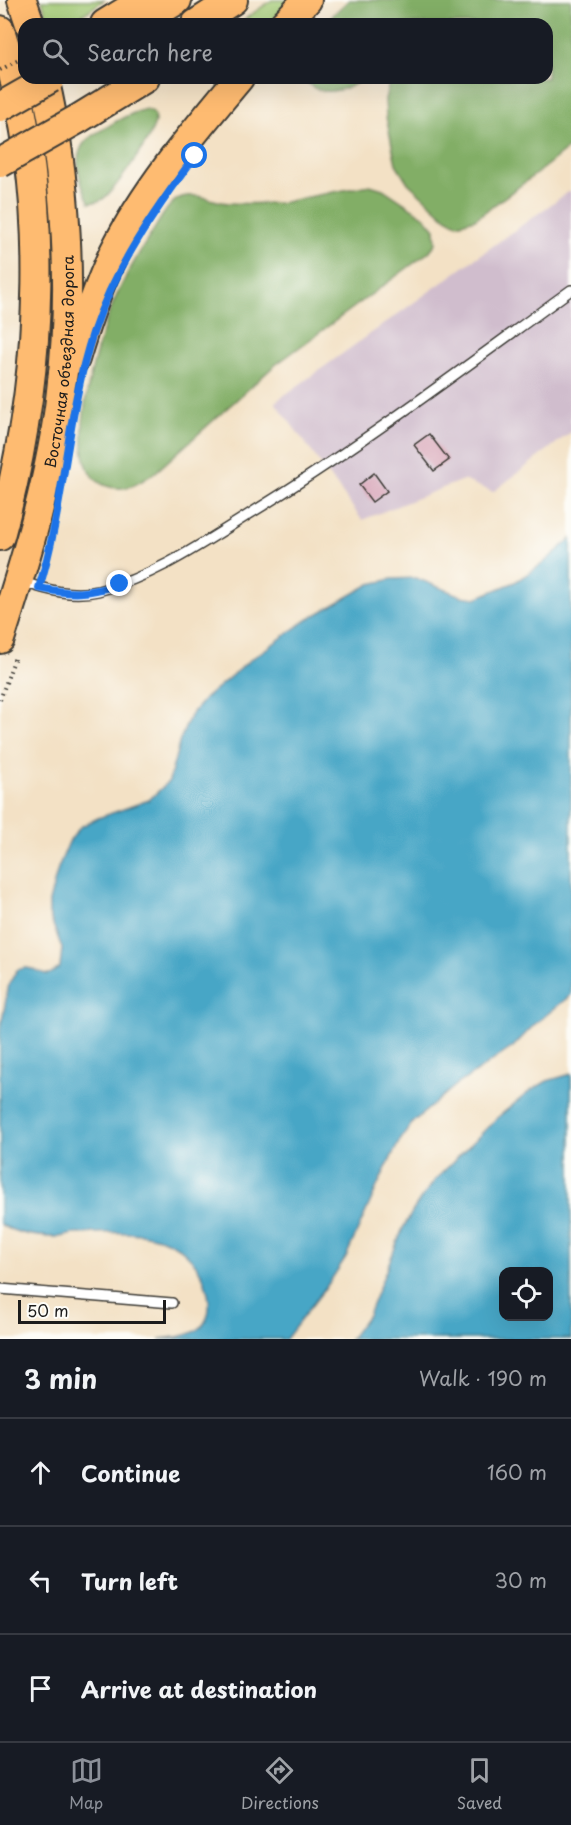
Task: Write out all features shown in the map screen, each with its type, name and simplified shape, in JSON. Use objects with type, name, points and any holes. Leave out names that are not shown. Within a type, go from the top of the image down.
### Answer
[{"type":"main road","points":[[22,0],[28,18]]},
{"type":"main road","points":[[115,18],[144,0]]},
{"type":"main road","points":[[148,18],[177,0]]},
{"type":"main road","points":[[205,18],[233,0]]},
{"type":"main road","points":[[231,18],[252,0]]},
{"type":"main road","points":[[290,18],[307,0]]},
{"type":"main road","name":"Восточная объездная дорога","points":[[0,30],[24,130],[31,174],[36,254],[36,310],[30,390],[21,450],[0,536]]},
{"type":"main road","points":[[0,86],[18,76]]},
{"type":"main road","points":[[0,107],[40,84]]},
{"type":"main road","name":"Восточная объездная дорога","points":[[9,644],[19,581],[53,445],[66,345],[66,250],[59,160],[45,84]]},
{"type":"main road","points":[[0,163],[76,110],[104,84]]},
{"type":"main road","points":[[0,142],[132,84]]},
{"type":"main road","points":[[53,445],[85,324],[115,250],[167,168],[234,84]]},
{"type":"lane","points":[[19,581],[63,593],[96,591],[148,573],[172,561],[270,502],[333,460],[419,401],[571,290]]},
{"type":"lane","points":[[0,1288],[172,1303]]},
{"type":"path","points":[[0,70],[18,60]]},
{"type":"path","points":[[0,700],[9,644]]},
{"type":"shaded area","points":[[571,190],[571,432],[493,492],[463,480],[362,520],[275,402]]},
{"type":"green space","points":[[42,0],[104,0],[78,18],[47,18]]},
{"type":"green space","points":[[272,0],[291,0],[274,18],[246,18]]},
{"type":"green space","points":[[349,0],[571,0],[571,146],[475,219],[457,224],[446,218],[408,183],[396,164],[386,117],[385,99],[389,84],[553,84],[553,18],[330,18]]},
{"type":"green space","points":[[355,84],[332,91],[316,89],[309,85]]},
{"type":"green space","points":[[146,109],[153,112],[155,121],[148,138],[108,194],[101,200],[90,203],[78,168],[81,148],[96,133],[116,121]]},
{"type":"green space","points":[[370,185],[383,189],[425,217],[435,229],[436,243],[429,252],[274,366],[157,471],[144,480],[126,488],[119,488],[104,485],[91,473],[84,454],[83,430],[85,403],[97,349],[124,280],[162,216],[173,202],[182,197],[195,196],[225,203],[277,203]]},
{"type":"water","points":[[571,539],[571,995],[534,1025],[513,1047],[455,1086],[413,1122],[399,1142],[380,1180],[346,1257],[286,1339],[160,1339],[196,1331],[208,1315],[209,1299],[205,1282],[195,1264],[180,1249],[157,1237],[134,1233],[43,1236],[20,1233],[0,1224],[0,1030],[9,984],[17,970],[27,968],[50,974],[60,967],[62,948],[49,914],[49,902],[58,868],[69,842],[80,827],[98,818],[149,800],[169,781],[180,740],[190,716],[205,698],[250,660],[307,620],[370,584],[392,579],[416,578],[461,596],[476,598],[515,582],[541,565]]},
{"type":"water","points":[[571,1074],[571,1339],[350,1339],[368,1315],[403,1228],[417,1204],[435,1180],[498,1117],[530,1091],[547,1081]]},
{"type":"building","points":[[429,434],[449,460],[434,471],[414,445]]},
{"type":"building","points":[[374,473],[387,491],[372,502],[359,485]]},
{"type":"route","points":[[120,584],[80,593],[63,593],[39,588],[48,558],[76,406],[93,336],[103,306],[136,240],[195,156]]}]
